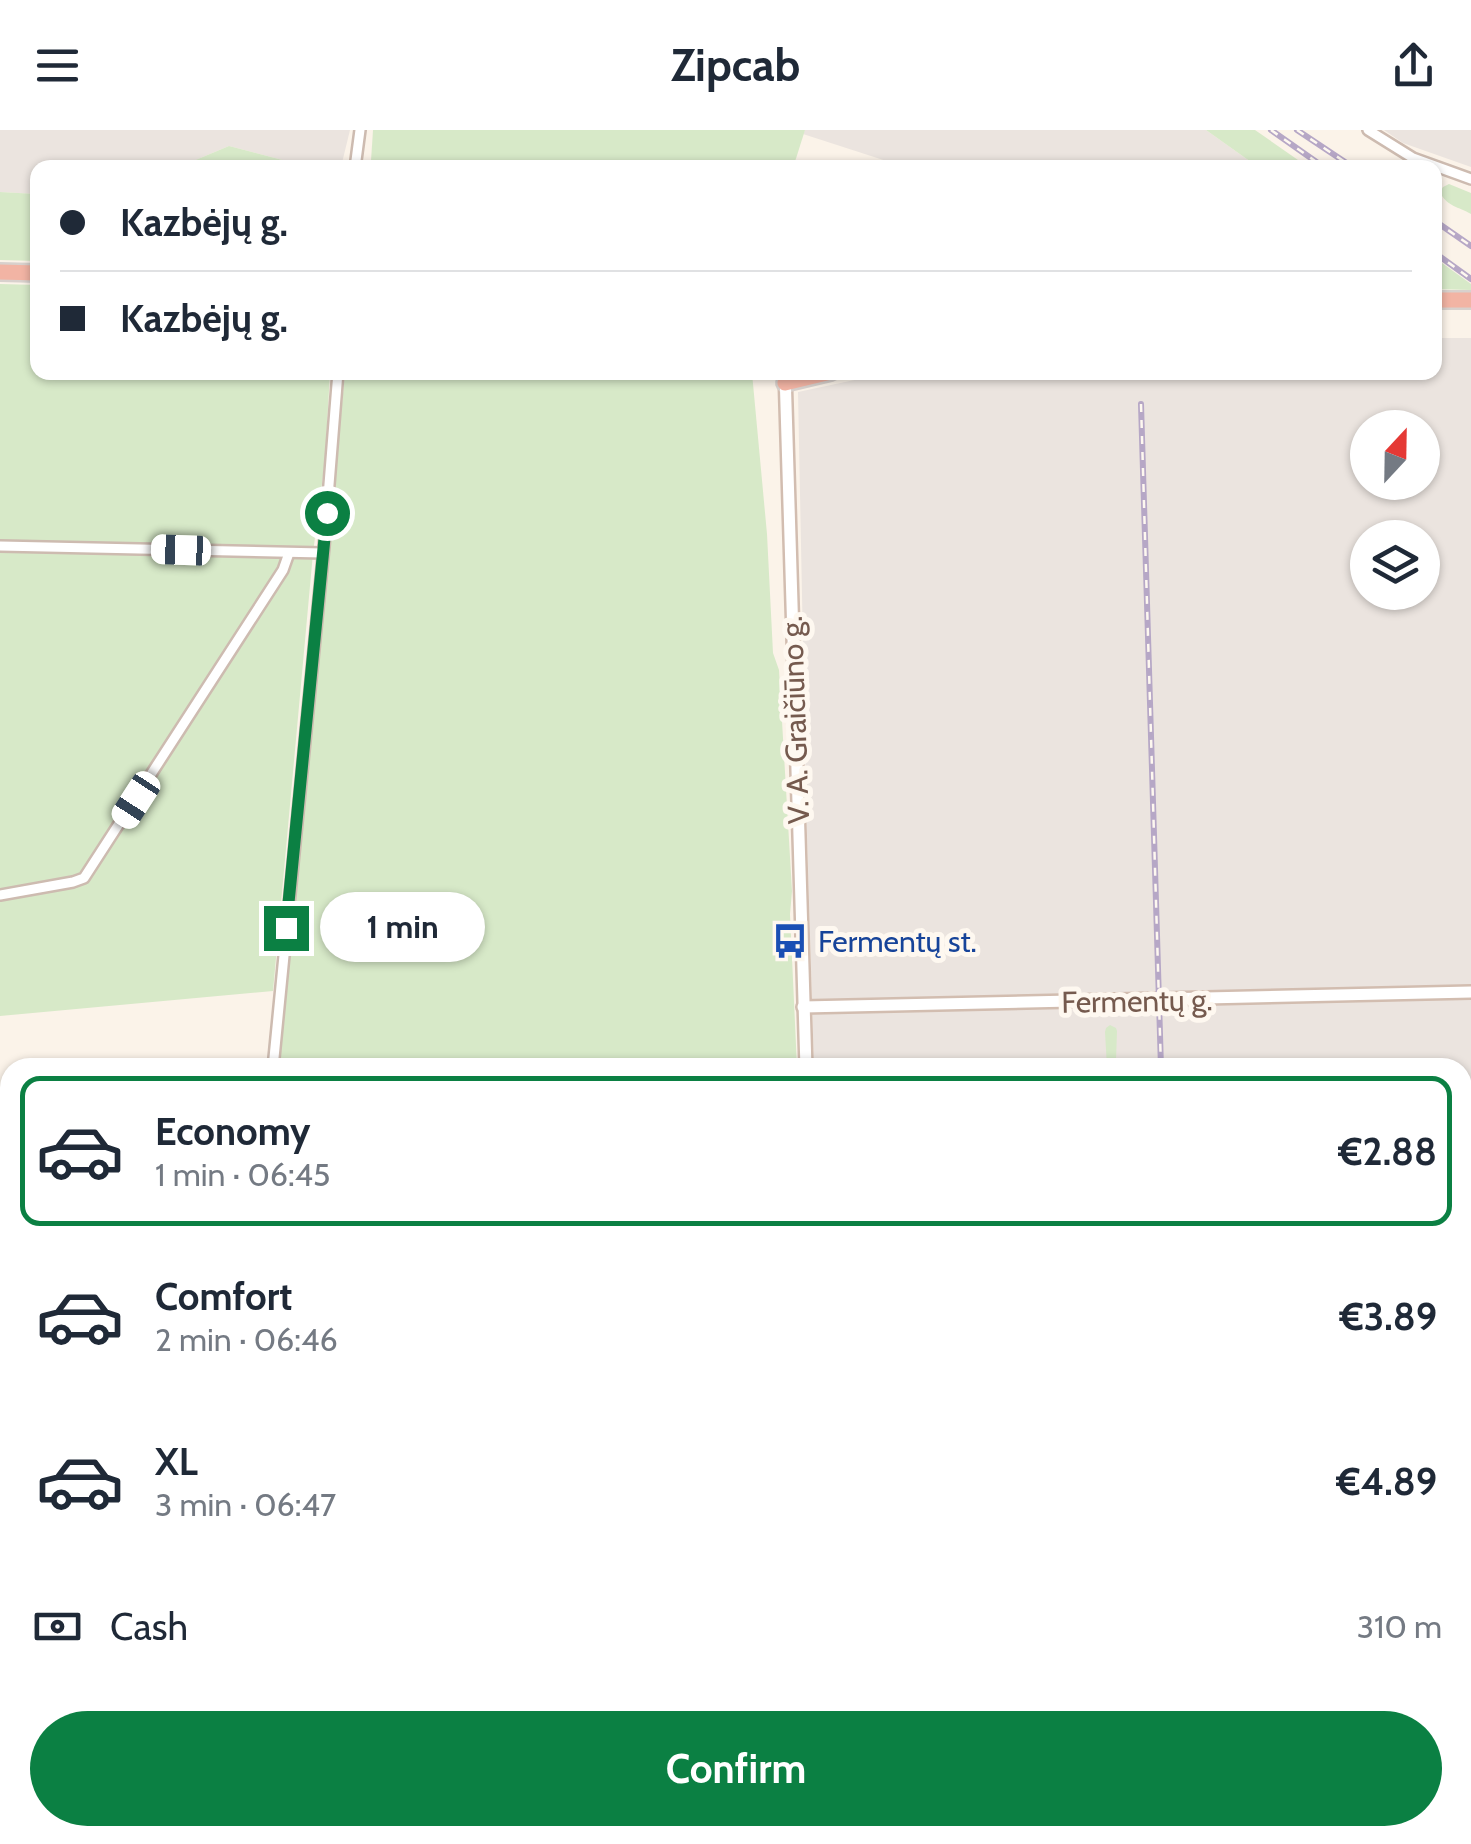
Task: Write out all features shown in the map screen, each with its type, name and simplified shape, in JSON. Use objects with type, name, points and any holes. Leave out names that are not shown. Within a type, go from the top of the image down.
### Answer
[{"type":"highway","points":[[0,272],[30,272]]},
{"type":"highway","points":[[1442,300],[1471,300]]},
{"type":"main road","name":"V. A. Graičiūno g.","points":[[785,380],[806,1058]]},
{"type":"main road","name":"Fermentų g.","points":[[804,1008],[1471,992]]},
{"type":"street","points":[[356,160],[360,130]]},
{"type":"street","points":[[1368,130],[1419,160]]},
{"type":"street","points":[[1442,168],[1471,179]]},
{"type":"street","points":[[274,1058],[337,380]]},
{"type":"street","points":[[0,546],[323,554]]},
{"type":"street","points":[[0,896],[84,878],[283,570],[290,553]]},
{"type":"shaded area","points":[[0,130],[350,130],[343,160],[282,160],[229,146],[196,160],[30,160],[30,194],[0,192]]},
{"type":"shaded area","points":[[805,130],[1206,130],[1248,160],[883,160],[803,134]]},
{"type":"shaded area","points":[[1384,130],[1471,130],[1471,167],[1403,143]]},
{"type":"shaded area","points":[[1442,338],[1471,338],[1471,1058],[814,1058],[798,392],[854,380],[1442,380]]},
{"type":"green space","points":[[373,130],[805,130],[796,160],[371,160]]},
{"type":"green space","points":[[1206,130],[1255,130],[1298,160],[1248,160]]},
{"type":"green space","points":[[229,146],[282,160],[196,160]]},
{"type":"green space","points":[[1449,184],[1471,193],[1471,214],[1449,203],[1442,195],[1443,187]]},
{"type":"green space","points":[[0,192],[30,194],[30,261],[0,260]]},
{"type":"green space","points":[[1442,263],[1471,284],[1471,290],[1442,289]]},
{"type":"green space","points":[[0,284],[30,285],[30,380],[330,380],[273,991],[0,1016]]},
{"type":"green space","points":[[344,380],[753,380],[773,653],[779,670],[797,1058],[278,1058]]},
{"type":"green space","points":[[1106,1028],[1116,1028],[1116,1058],[1106,1058]]},
{"type":"railway","points":[[1271,130],[1314,160]]},
{"type":"railway","points":[[1297,130],[1342,160]]},
{"type":"railway","points":[[1442,226],[1471,246]]},
{"type":"railway","points":[[1442,258],[1471,279]]},
{"type":"railway","points":[[1141,404],[1161,1058]]},
{"type":"place","name":"Fermentų st.","points":[[790,941]]},
{"type":"route","points":[[286,928],[327,513]]}]
